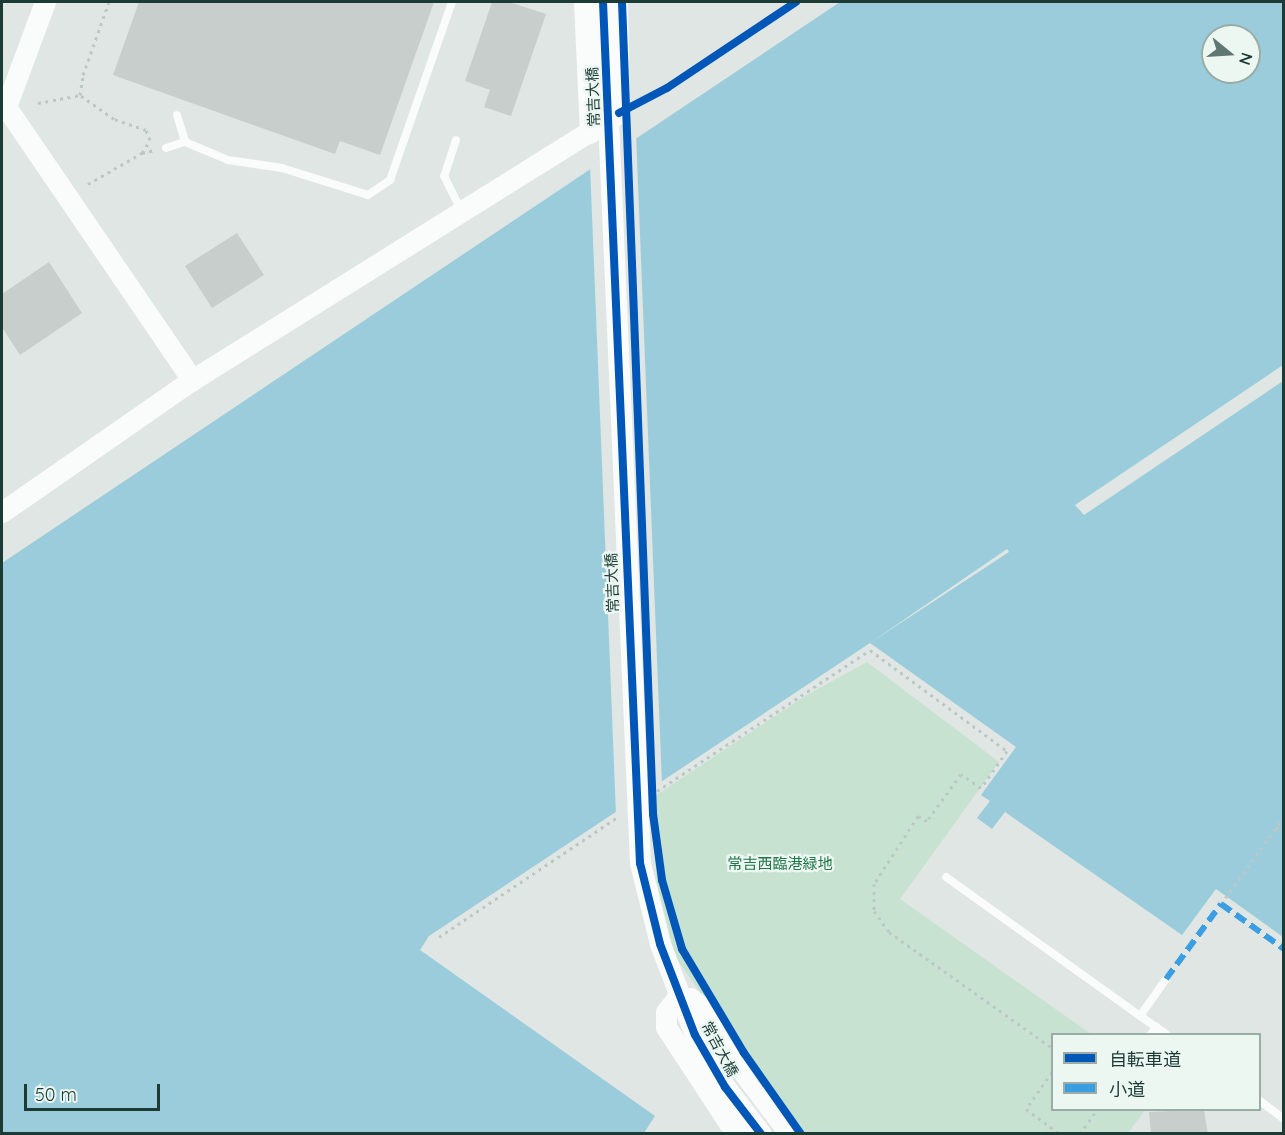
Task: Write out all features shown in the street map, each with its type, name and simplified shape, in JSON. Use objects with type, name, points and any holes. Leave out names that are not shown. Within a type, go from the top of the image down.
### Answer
[{"type":"street","points":[[45,2],[4,102],[192,380]]},
{"type":"street","points":[[584,2],[590,133]]},
{"type":"street","name":"常吉大橋","points":[[603,2],[640,863],[660,944],[695,1035],[725,1087],[761,1134]]},
{"type":"street","points":[[2,512],[192,380],[619,113],[617,2]]},
{"type":"street","points":[[736,1134],[666,1027],[666,1012],[676,999],[690,998],[702,1007],[737,1064],[790,1134]]},
{"type":"lane","points":[[166,148],[185,142],[228,160],[282,168],[368,195],[390,180],[452,2]]},
{"type":"lane","points":[[177,115],[185,142]]},
{"type":"lane","points":[[456,140],[444,177],[462,212]]},
{"type":"lane","points":[[946,877],[1140,1016],[1154,1031]]},
{"type":"lane","points":[[1140,1016],[1166,979]]},
{"type":"lane","points":[[1261,1102],[1284,1119]]},
{"type":"path","points":[[81,95],[83,75],[110,2]]},
{"type":"path","points":[[38,103],[81,95],[114,118],[146,130],[150,140],[142,153],[88,184]]},
{"type":"path","points":[[654,793],[870,650],[1007,752],[981,788],[961,774],[927,822],[918,816],[874,884],[874,911],[889,933],[1051,1047]]},
{"type":"path","points":[[652,778],[653,802]]},
{"type":"path","points":[[438,937],[625,813]]},
{"type":"path","points":[[1221,904],[1284,817]]},
{"type":"path","points":[[1276,827],[1284,832]]},
{"type":"path","points":[[1051,1075],[1026,1109],[1060,1134]]},
{"type":"path","points":[[1080,1134],[1096,1111]]},
{"type":"path","points":[[1046,1134],[1051,1127]]},
{"type":"green space","name":"常吉西臨港緑地","points":[[867,662],[999,762],[900,899],[1090,1033],[1051,1033],[1051,1111],[1144,1111],[1128,1133],[796,1133],[675,956],[657,883],[649,800],[805,696]]},
{"type":"water","points":[[840,2],[1283,2],[1283,937],[1216,889],[1182,935],[1005,812],[992,829],[977,818],[990,801],[981,795],[1016,747],[870,643],[429,936],[420,950],[655,1116],[644,1133],[2,1134],[2,563]]},
{"type":"pier","points":[[636,134],[662,784],[616,815],[590,165]]},
{"type":"pier","points":[[1283,365],[1283,381],[1084,515],[1075,505]]},
{"type":"pier","points":[[1007,549],[1009,552],[870,643]]},
{"type":"building","points":[[139,2],[434,2],[380,155],[340,141],[335,154],[113,75]]},
{"type":"building","points":[[492,2],[509,2],[546,14],[511,116],[484,107],[490,90],[465,81]]},
{"type":"building","points":[[237,233],[264,275],[212,308],[185,266]]},
{"type":"building","points":[[49,262],[82,313],[20,355],[2,327],[2,294]]},
{"type":"building","points":[[1204,1111],[1208,1134],[1151,1134],[1149,1112]]},
{"type":"marked path","points":[[1166,979],[1221,904],[1284,949]]},
{"type":"cycle path","points":[[603,2],[640,863],[660,944],[695,1035],[725,1087],[761,1134]]},
{"type":"cycle path","points":[[622,2],[653,814],[662,880],[682,949],[744,1053],[801,1134]]},
{"type":"cycle path","points":[[619,113],[667,88],[796,2]]}]
